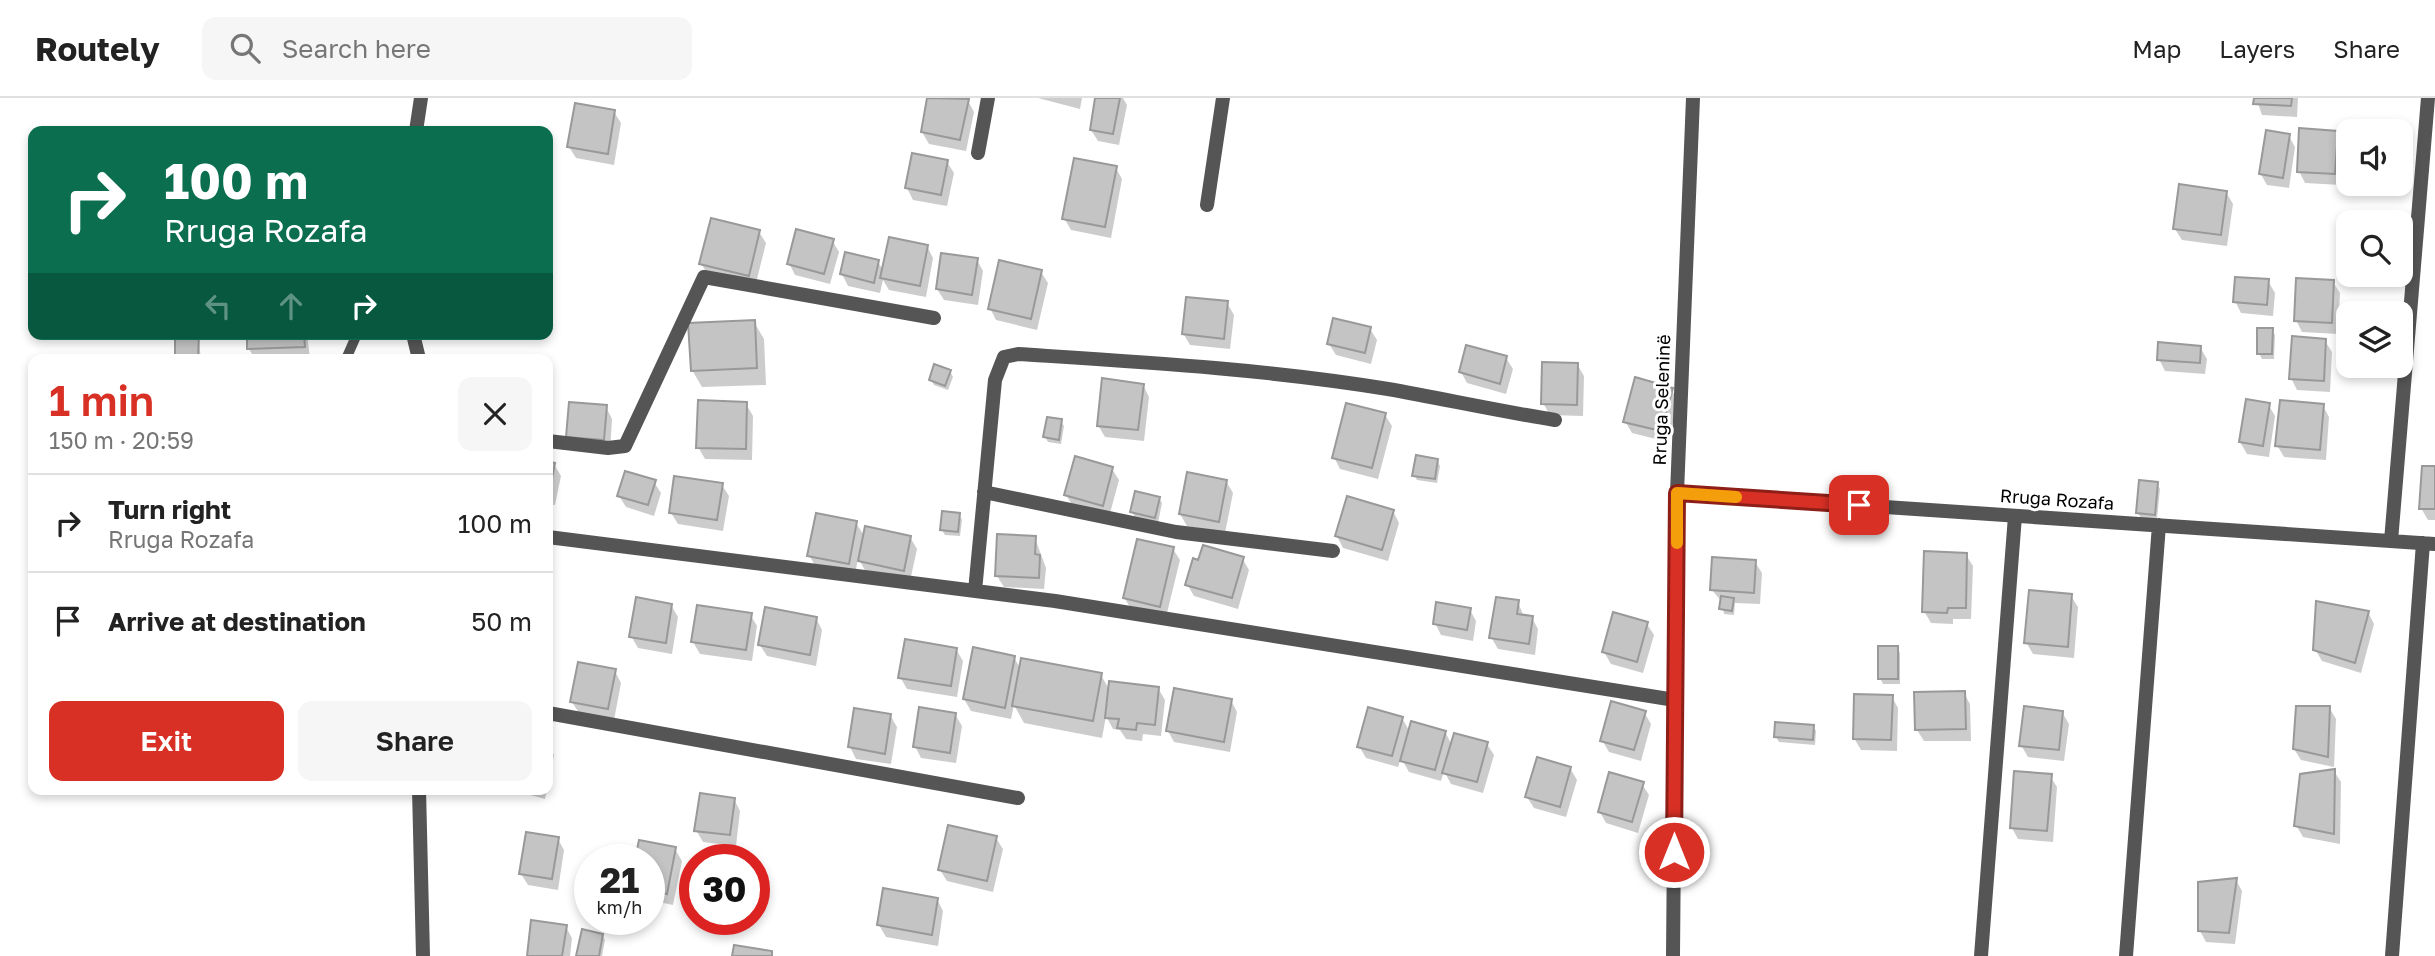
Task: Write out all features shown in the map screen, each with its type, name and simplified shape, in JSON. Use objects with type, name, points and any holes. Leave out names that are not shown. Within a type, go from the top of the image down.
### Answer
[{"type":"street","points":[[417,126],[421,98]]},
{"type":"street","points":[[978,153],[988,98]]},
{"type":"street","points":[[1207,205],[1223,98]]},
{"type":"street","name":"Rruga Seleninë","points":[[1673,956],[1677,493],[1693,98]]},
{"type":"street","points":[[2391,541],[2428,98]]},
{"type":"street","points":[[553,442],[608,448],[625,446],[704,277],[934,318]]},
{"type":"street","points":[[975,591],[995,380],[1004,357],[1018,354],[1175,365],[1299,378],[1388,389],[1555,420]]},
{"type":"street","points":[[984,492],[1176,532],[1334,551]]},
{"type":"street","name":"Rruga Rozafa","points":[[1677,493],[2429,544]]},
{"type":"street","points":[[1981,956],[2015,516]]},
{"type":"street","points":[[2126,956],[2160,525]]},
{"type":"street","points":[[553,538],[1082,605],[1675,700]]},
{"type":"street","points":[[2392,956],[2429,544]]},
{"type":"street","points":[[553,714],[1018,798]]},
{"type":"street","points":[[419,795],[423,956]]},
{"type":"building","points":[[927,98],[969,99],[960,140],[921,132]]},
{"type":"building","points":[[1095,98],[1120,98],[1113,134],[1090,130]]},
{"type":"building","points":[[2254,98],[2292,98],[2291,106],[2253,104]]},
{"type":"building","points":[[575,103],[615,110],[608,154],[567,147]]},
{"type":"building","points":[[2299,128],[2336,131],[2335,174],[2297,172]]},
{"type":"building","points":[[2266,130],[2290,134],[2283,178],[2259,174]]},
{"type":"building","points":[[912,153],[948,160],[941,195],[905,188]]},
{"type":"building","points":[[1074,158],[1117,166],[1105,227],[1062,219]]},
{"type":"building","points":[[2179,184],[2227,191],[2221,235],[2173,229]]},
{"type":"building","points":[[711,218],[760,230],[749,276],[699,264]]},
{"type":"building","points":[[796,229],[834,239],[824,274],[787,264]]},
{"type":"building","points":[[889,237],[928,245],[920,286],[880,278]]},
{"type":"building","points":[[845,252],[879,260],[874,283],[840,274]]},
{"type":"building","points":[[941,253],[978,258],[972,295],[936,289]]},
{"type":"building","points":[[999,260],[1042,270],[1031,319],[988,309]]},
{"type":"building","points":[[2235,277],[2269,279],[2267,305],[2233,302]]},
{"type":"building","points":[[2296,278],[2334,280],[2332,323],[2294,321]]},
{"type":"building","points":[[1186,297],[1228,301],[1224,339],[1182,334]]},
{"type":"building","points":[[1333,318],[1371,327],[1365,353],[1327,344]]},
{"type":"building","points":[[755,320],[757,368],[691,371],[688,323]]},
{"type":"building","points":[[2257,328],[2273,328],[2272,354],[2257,354]]},
{"type":"building","points":[[2292,336],[2326,339],[2324,381],[2289,379]]},
{"type":"building","points":[[175,340],[199,340],[198,354],[175,354]]},
{"type":"building","points":[[247,340],[304,340],[305,347],[247,349]]},
{"type":"building","points":[[2158,342],[2201,346],[2200,363],[2157,360]]},
{"type":"building","points":[[1466,345],[1507,356],[1500,384],[1459,372]]},
{"type":"building","points":[[1542,362],[1578,363],[1577,405],[1541,404]]},
{"type":"building","points":[[934,364],[951,370],[945,386],[929,380]]},
{"type":"building","points":[[1635,377],[1673,388],[1661,431],[1623,422]]},
{"type":"building","points":[[1102,378],[1144,384],[1138,430],[1097,426]]},
{"type":"building","points":[[2246,399],[2270,403],[2263,446],[2239,442]]},
{"type":"building","points":[[698,400],[747,402],[746,449],[696,448]]},
{"type":"building","points":[[2280,400],[2324,404],[2320,450],[2275,446]]},
{"type":"building","points":[[569,402],[607,405],[604,440],[566,437]]},
{"type":"building","points":[[1346,403],[1386,413],[1372,468],[1332,458]]},
{"type":"building","points":[[1047,417],[1062,419],[1059,440],[1043,437]]},
{"type":"building","points":[[1416,455],[1438,459],[1435,479],[1412,476]]},
{"type":"building","points":[[1075,456],[1113,467],[1103,506],[1064,495]]},
{"type":"building","points":[[2422,466],[2435,466],[2435,509],[2419,509]]},
{"type":"building","points":[[625,471],[656,480],[648,505],[617,496]]},
{"type":"building","points":[[1187,472],[1227,480],[1219,522],[1179,514]]},
{"type":"building","points":[[674,476],[723,483],[717,520],[669,513]]},
{"type":"building","points":[[2139,480],[2158,482],[2155,515],[2136,513]]},
{"type":"building","points":[[1135,491],[1160,497],[1155,518],[1130,512]]},
{"type":"building","points":[[1347,496],[1394,510],[1382,550],[1335,536]]},
{"type":"building","points":[[942,511],[960,513],[958,532],[940,530]]},
{"type":"building","points":[[816,513],[857,521],[849,564],[807,556]]},
{"type":"building","points":[[865,526],[911,536],[904,571],[858,561]]},
{"type":"building","points":[[997,534],[1036,536],[1035,554],[1040,555],[1039,578],[995,576]]},
{"type":"building","points":[[1137,539],[1174,547],[1160,607],[1123,598]]},
{"type":"building","points":[[1203,545],[1244,557],[1232,598],[1185,585],[1193,558],[1198,560]]},
{"type":"building","points":[[1924,551],[1967,553],[1966,608],[1948,608],[1947,613],[1922,612]]},
{"type":"building","points":[[1712,557],[1756,560],[1754,593],[1710,590]]},
{"type":"building","points":[[2029,590],[2072,594],[2068,647],[2024,643]]},
{"type":"building","points":[[1721,596],[1734,598],[1732,611],[1719,609]]},
{"type":"building","points":[[636,597],[672,604],[666,643],[629,637]]},
{"type":"building","points":[[1496,597],[1519,600],[1517,614],[1533,616],[1529,644],[1489,638]]},
{"type":"building","points":[[2316,601],[2369,611],[2355,663],[2313,650]]},
{"type":"building","points":[[1436,602],[1471,608],[1467,630],[1433,624]]},
{"type":"building","points":[[697,605],[752,613],[746,650],[691,642]]},
{"type":"building","points":[[765,607],[817,617],[810,655],[758,645]]},
{"type":"building","points":[[1613,612],[1648,622],[1637,662],[1602,652]]},
{"type":"building","points":[[905,639],[957,648],[951,686],[898,678]]},
{"type":"building","points":[[1878,646],[1898,646],[1898,679],[1878,679]]},
{"type":"building","points":[[973,647],[1015,656],[1005,708],[963,699]]},
{"type":"building","points":[[1021,658],[1102,673],[1093,721],[1012,706]]},
{"type":"building","points":[[578,662],[616,669],[608,709],[570,702]]},
{"type":"building","points":[[1109,681],[1159,687],[1155,725],[1137,723],[1136,730],[1117,728],[1119,719],[1105,718]]},
{"type":"building","points":[[1174,688],[1232,699],[1224,742],[1166,731]]},
{"type":"building","points":[[1965,691],[1966,729],[1915,730],[1914,692]]},
{"type":"building","points":[[1854,694],[1893,695],[1891,740],[1853,739]]},
{"type":"building","points":[[1611,701],[1646,711],[1634,750],[1600,741]]},
{"type":"building","points":[[2024,706],[2063,711],[2059,750],[2019,746]]},
{"type":"building","points":[[2296,706],[2330,706],[2328,757],[2293,749]]},
{"type":"building","points":[[919,707],[956,713],[950,753],[913,747]]},
{"type":"building","points":[[1368,707],[1403,717],[1392,756],[1357,747]]},
{"type":"building","points":[[854,708],[891,714],[885,754],[848,747]]},
{"type":"building","points":[[1411,721],[1446,731],[1435,770],[1400,761]]},
{"type":"building","points":[[1775,722],[1814,725],[1813,740],[1774,737]]},
{"type":"building","points":[[1454,733],[1488,742],[1477,782],[1442,773]]},
{"type":"building","points":[[1537,757],[1571,767],[1560,807],[1525,797]]},
{"type":"building","points":[[2335,769],[2334,834],[2294,826],[2300,774]]},
{"type":"building","points":[[2014,771],[2052,774],[2047,831],[2010,828]]},
{"type":"building","points":[[1609,772],[1644,782],[1632,822],[1598,812]]},
{"type":"building","points":[[700,793],[735,798],[730,835],[694,831]]},
{"type":"building","points":[[948,825],[997,836],[987,881],[938,870]]},
{"type":"building","points":[[526,832],[559,837],[552,879],[519,874]]},
{"type":"building","points":[[639,840],[660,844],[638,844]]},
{"type":"building","points":[[665,845],[676,847],[665,894]]},
{"type":"building","points":[[2237,878],[2229,933],[2198,931],[2198,882]]},
{"type":"building","points":[[883,888],[938,898],[932,935],[877,925]]},
{"type":"building","points":[[531,920],[567,925],[562,956],[527,956]]},
{"type":"building","points":[[581,935],[603,935],[599,956],[576,956]]},
{"type":"building","points":[[734,945],[772,951],[772,956],[732,956]]},
{"type":"slow traffic","points":[[1677,543],[1677,493],[1736,497]]},
{"type":"route","points":[[1674,852],[1677,493],[1859,505]]}]
